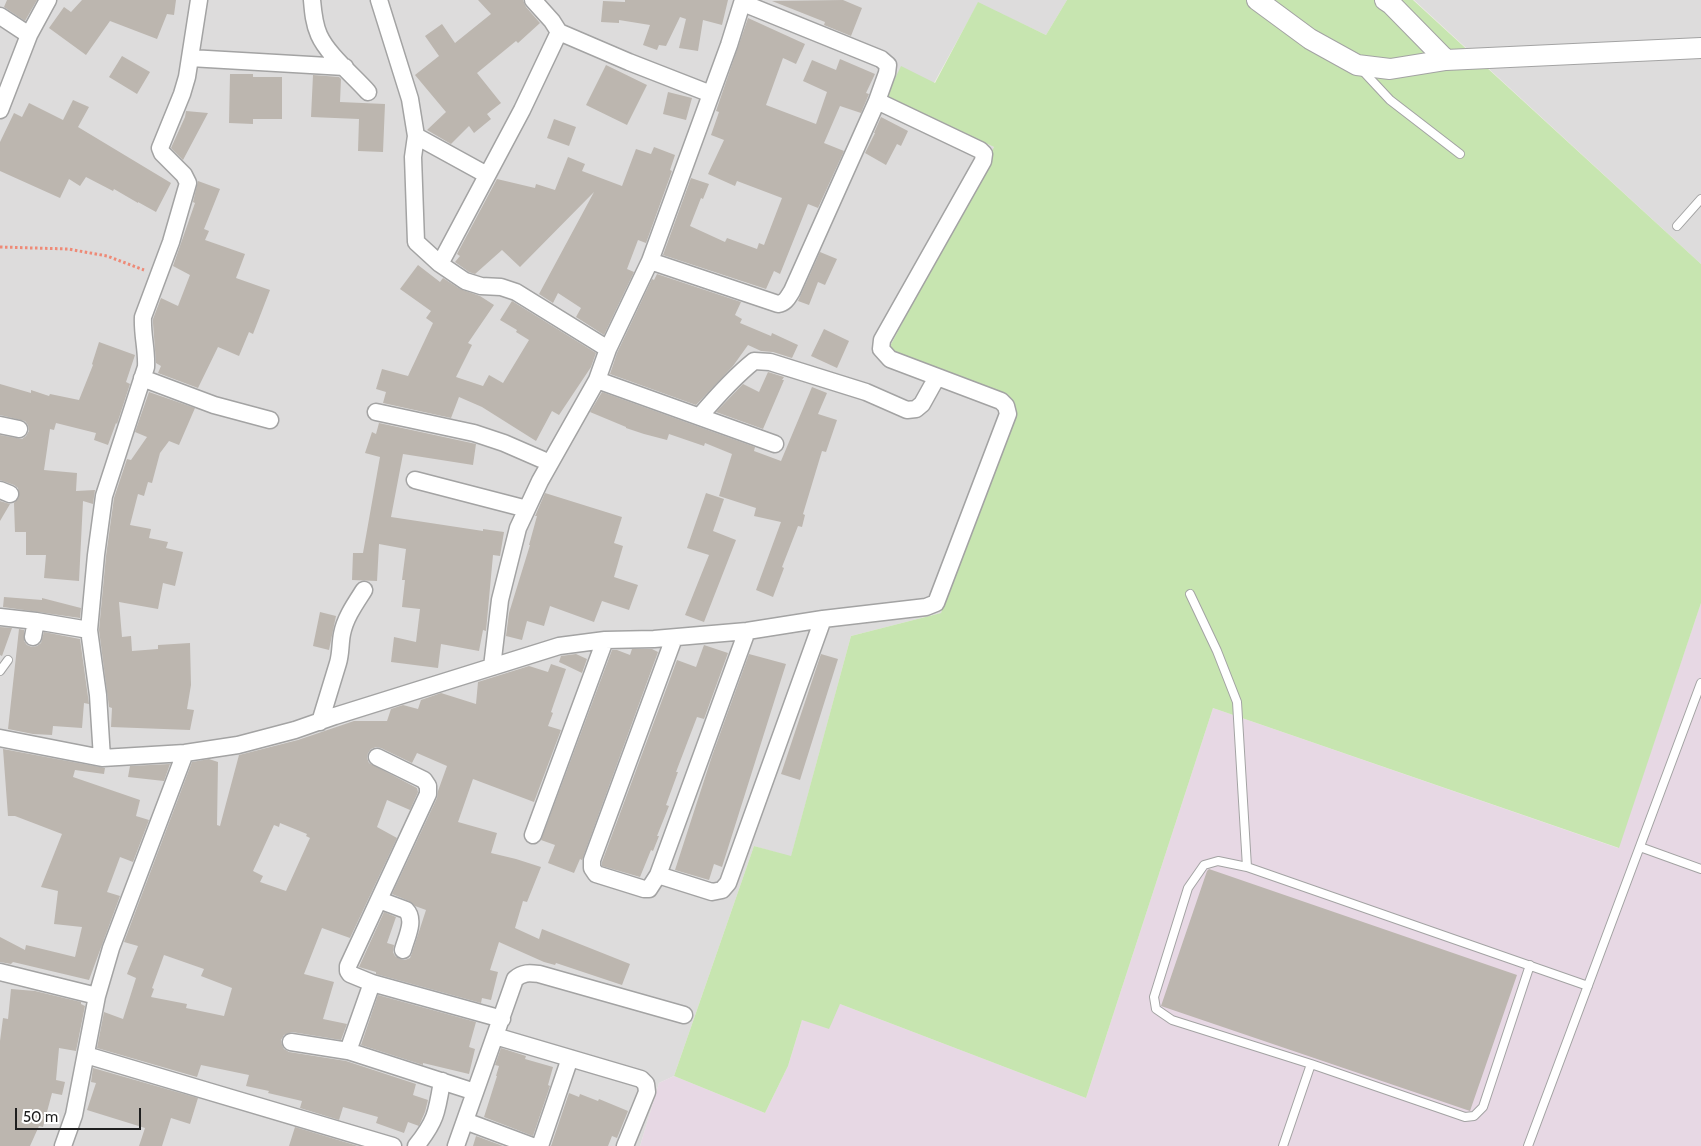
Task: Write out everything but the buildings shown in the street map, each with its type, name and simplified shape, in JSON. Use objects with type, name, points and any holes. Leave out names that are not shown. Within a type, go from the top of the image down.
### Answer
[{"type":"street","points":[[0,110],[29,35],[48,0]]},
{"type":"street","points":[[102,758],[98,695],[89,630],[96,555],[104,496],[146,367],[143,317],[171,242],[188,183],[184,175],[161,152],[160,148],[182,94],[199,0]]},
{"type":"street","points":[[312,0],[315,22],[320,36],[334,55],[368,92]]},
{"type":"street","points":[[379,0],[410,98],[416,136],[413,157],[416,242],[440,264],[464,281],[480,286],[501,287],[516,292],[608,349]]},
{"type":"street","points":[[533,0],[552,20],[559,32],[711,94]]},
{"type":"street","points":[[1257,0],[1310,39],[1357,65],[1390,69],[1446,60],[1701,48]]},
{"type":"street","points":[[1385,0],[1446,60]]},
{"type":"street","points":[[492,667],[500,600],[518,528],[540,481],[597,380],[608,349],[650,261],[743,2],[881,58],[888,65],[877,101],[792,291],[786,300],[778,304],[650,261]]},
{"type":"street","points":[[0,16],[29,35]]},
{"type":"street","points":[[440,264],[522,110],[559,32]]},
{"type":"street","points":[[190,58],[345,67]]},
{"type":"street","points":[[0,738],[102,758],[185,753],[238,745],[295,730],[558,646],[605,640],[674,638],[747,630],[926,607],[936,603],[1008,414],[1006,406],[1001,401],[890,359],[881,349],[882,340],[983,161],[984,154],[972,146],[877,101]]},
{"type":"street","points":[[416,136],[487,175]]},
{"type":"street","points":[[700,416],[738,373],[754,361],[770,362],[866,392],[906,410],[916,409],[922,404],[937,377]]},
{"type":"street","points":[[142,378],[205,402],[270,420]]},
{"type":"street","points":[[597,380],[775,444]]},
{"type":"street","points":[[376,412],[474,433],[504,443],[550,463]]},
{"type":"street","points":[[0,425],[19,429]]},
{"type":"street","points":[[415,480],[527,509]]},
{"type":"street","points":[[320,722],[341,654],[341,636],[346,621],[364,590]]},
{"type":"street","points":[[0,617],[89,630]]},
{"type":"street","points":[[658,875],[712,892],[722,890],[728,882],[823,619]]},
{"type":"street","points":[[33,637],[36,621]]},
{"type":"street","points":[[674,638],[592,860],[592,868],[596,874],[644,890],[649,888],[658,875],[747,630]]},
{"type":"street","points":[[533,835],[605,640]]},
{"type":"street","points":[[64,1146],[74,1115],[97,996],[111,948],[185,753]]},
{"type":"street","points":[[377,757],[424,780],[428,786],[428,794],[348,966],[348,971],[350,974],[372,983],[502,1019]]},
{"type":"street","points":[[379,900],[406,910],[409,913],[411,923],[402,950]]},
{"type":"street","points":[[0,972],[97,996]]},
{"type":"street","points":[[456,1146],[516,979],[520,975],[527,973],[540,974],[684,1015]]},
{"type":"street","points":[[348,1051],[372,983]]},
{"type":"street","points":[[495,1036],[642,1079],[646,1084],[647,1092],[625,1146]]},
{"type":"street","points":[[291,1042],[348,1051],[474,1092]]},
{"type":"street","points":[[86,1055],[393,1146]]},
{"type":"street","points":[[540,1146],[570,1058]]},
{"type":"street","points":[[416,1146],[430,1129],[437,1111],[442,1081]]},
{"type":"street","points":[[465,1122],[532,1146]]},
{"type":"lane","points":[[1357,65],[1390,100],[1460,154]]},
{"type":"lane","points":[[1677,226],[1701,199]]},
{"type":"lane","points":[[1190,594],[1217,651],[1237,702],[1247,866]]},
{"type":"lane","points":[[0,672],[8,660]]},
{"type":"lane","points":[[1528,1146],[1701,683]]},
{"type":"lane","points":[[1640,847],[1701,869]]},
{"type":"lane","points":[[1530,965],[1483,1108],[1474,1116],[1465,1116],[1172,1020],[1156,1009],[1154,997],[1188,888],[1204,866],[1218,861],[1247,866],[1530,965],[1588,986]]},
{"type":"lane","points":[[1283,1146],[1311,1064]]},
{"type":"path","points":[[0,247],[68,249],[107,256],[158,276]]},
{"type":"shaded area","points":[[0,0],[1067,0],[1046,35],[978,3],[934,83],[887,97],[994,147],[887,352],[1010,397],[941,613],[851,636],[791,857],[754,846],[674,1076],[659,1083],[640,1146],[0,1146]]},
{"type":"shaded area","points":[[1414,0],[1701,0],[1701,264]]},
{"type":"shaded area","points":[[1701,603],[1701,1146],[640,1146],[659,1083],[674,1076],[765,1113],[788,1066],[802,1020],[840,1004],[1086,1098],[1213,708],[1618,848]]},
{"type":"green space","points":[[1067,0],[1413,0],[1701,264],[1701,603],[1619,848],[1213,708],[1086,1098],[840,1004],[829,1029],[802,1020],[788,1066],[765,1113],[674,1076],[754,846],[791,856],[851,636],[941,613],[1010,398],[887,352],[994,147],[886,97],[901,66],[935,83],[978,2],[1046,35]]}]
